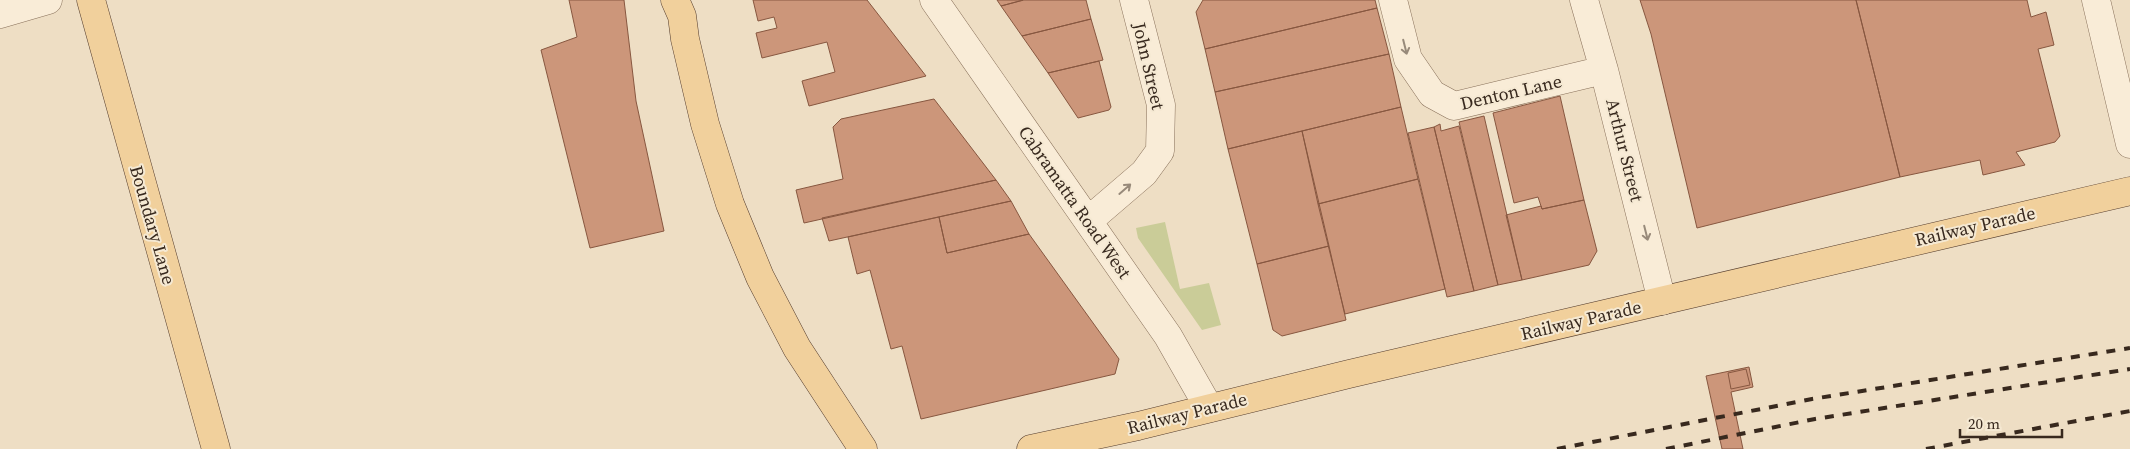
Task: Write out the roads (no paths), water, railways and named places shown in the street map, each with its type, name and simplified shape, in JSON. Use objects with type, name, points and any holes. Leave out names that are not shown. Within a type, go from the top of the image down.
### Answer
[{"type":"main road","name":"Boundary Lane","points":[[91,0],[216,449]]},
{"type":"main road","points":[[680,5],[685,39],[705,124],[730,204],[760,277],[797,348],[840,417],[863,449]]},
{"type":"main road","name":"Railway Parade","points":[[1032,449],[1138,426],[2130,191]]},
{"type":"street","points":[[0,14],[48,0]]},
{"type":"street","name":"Cabramatta Road West","points":[[934,0],[1172,341],[1209,408]]},
{"type":"street","name":"John Street","points":[[1088,221],[1144,173],[1160,151],[1161,105],[1134,0]]},
{"type":"street","name":"Denton Lane","points":[[1393,0],[1408,59],[1432,94],[1454,106],[1604,70]]},
{"type":"street","name":"Arthur Street","points":[[1584,0],[1604,70],[1662,301]]},
{"type":"street","points":[[2096,0],[2130,144]]},
{"type":"railway","points":[[1557,449],[1812,399],[2130,348]]},
{"type":"railway","points":[[1666,449],[1815,419],[2130,369]]},
{"type":"railway","points":[[1926,449],[2130,411]]}]
